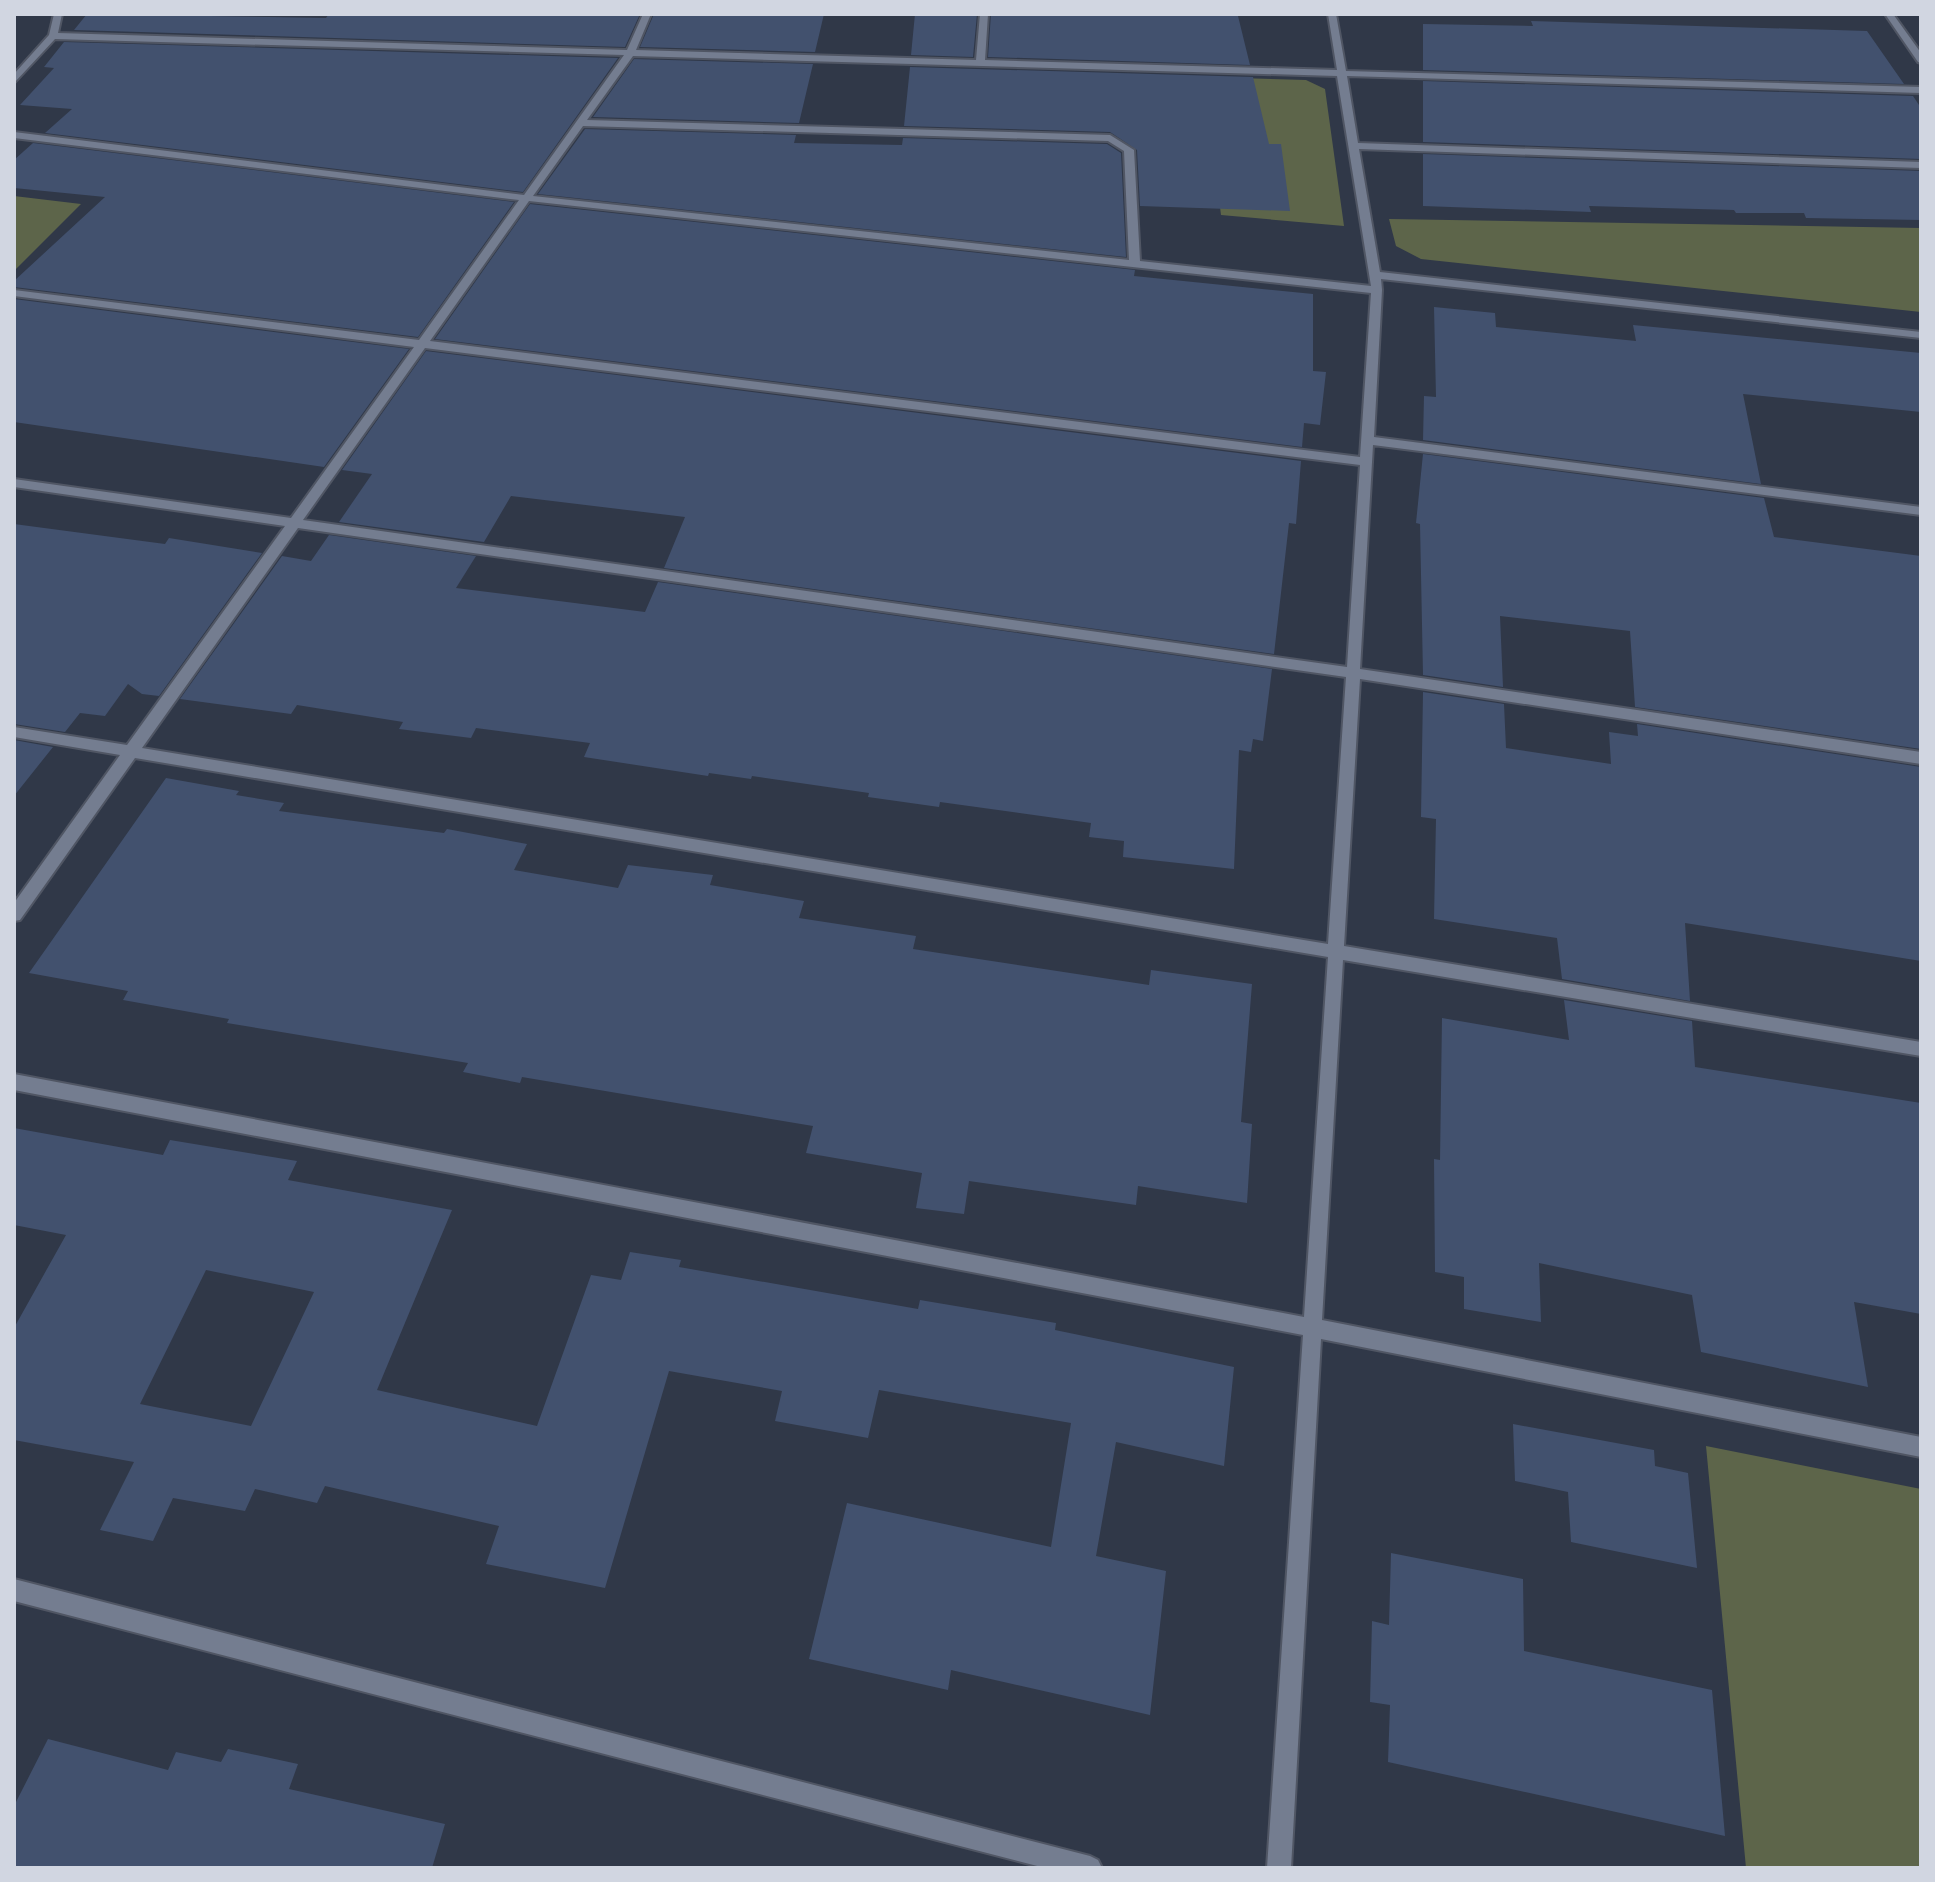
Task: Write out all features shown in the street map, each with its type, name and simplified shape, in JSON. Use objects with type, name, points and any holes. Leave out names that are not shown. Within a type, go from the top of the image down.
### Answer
[{"type":"street","points":[[14,80],[53,36],[58,14]]},
{"type":"street","points":[[14,915],[630,53],[647,14]]},
{"type":"street","points":[[980,63],[984,14]]},
{"type":"street","points":[[1279,1868],[1376,283],[1332,14]]},
{"type":"street","points":[[1889,14],[1921,60]]},
{"type":"street","points":[[53,36],[1921,90]]},
{"type":"street","points":[[580,123],[1110,138],[1129,150],[1135,265]]},
{"type":"street","points":[[14,135],[527,198],[1135,265],[1376,283],[1921,335]]},
{"type":"street","points":[[1354,146],[1921,165]]},
{"type":"street","points":[[14,293],[1366,462]]},
{"type":"street","points":[[1368,440],[1921,511]]},
{"type":"street","points":[[14,483],[292,525],[1353,673],[1921,758]]},
{"type":"street","points":[[14,732],[1921,1049]]},
{"type":"street","points":[[14,1082],[1313,1328],[1921,1447]]},
{"type":"street","points":[[14,1590],[1090,1868]]},
{"type":"green space","points":[[1204,77],[1306,80],[1325,89],[1344,226],[1221,215]]},
{"type":"green space","points":[[14,196],[81,204],[14,271]]},
{"type":"green space","points":[[1389,219],[1921,228],[1921,312],[1421,259],[1396,246]]},
{"type":"green space","points":[[1706,1446],[1921,1489],[1921,1868],[1746,1868]]},
{"type":"building","points":[[87,14],[326,18],[329,14],[640,14],[625,47],[74,30]]},
{"type":"building","points":[[654,14],[824,14],[815,52],[640,47]]},
{"type":"building","points":[[915,14],[977,14],[973,57],[911,55]]},
{"type":"building","points":[[991,14],[1238,16],[1250,65],[988,57]]},
{"type":"building","points":[[1531,21],[1867,31],[1904,84],[1423,70],[1423,24],[1533,26]]},
{"type":"building","points":[[64,42],[618,58],[523,192],[45,133],[72,109],[20,105],[54,68],[44,67]]},
{"type":"building","points":[[634,59],[813,64],[799,123],[593,117]]},
{"type":"building","points":[[910,67],[1253,77],[1269,144],[1281,144],[1290,211],[1140,206],[1137,150],[1110,132],[904,126]]},
{"type":"building","points":[[1423,81],[1913,96],[1921,108],[1921,159],[1423,142]]},
{"type":"building","points":[[585,129],[796,135],[794,143],[902,145],[903,138],[1107,144],[1121,153],[1126,257],[538,194]]},
{"type":"building","points":[[33,143],[514,202],[418,337],[14,287],[14,281],[105,197],[14,188],[14,160]]},
{"type":"building","points":[[1423,154],[1921,171],[1921,220],[1806,218],[1804,213],[1736,213],[1734,210],[1589,206],[1591,212],[1423,206]]},
{"type":"building","points":[[530,204],[1135,270],[1134,276],[1313,294],[1313,371],[1326,372],[1320,425],[1304,423],[1302,447],[435,339]]},
{"type":"building","points":[[14,299],[409,349],[324,467],[14,422]]},
{"type":"building","points":[[1434,307],[1495,313],[1496,327],[1636,341],[1633,325],[1921,353],[1921,412],[1743,394],[1761,484],[1423,440],[1424,396],[1436,397]]},
{"type":"building","points":[[426,351],[1301,461],[1296,524],[1289,523],[1274,654],[664,568],[685,517],[511,496],[484,542],[339,522],[372,474],[342,470]]},
{"type":"building","points":[[1423,454],[1764,498],[1774,537],[1921,556],[1921,749],[1635,707],[1630,631],[1500,616],[1503,687],[1423,675],[1420,524],[1416,523]]},
{"type":"building","points":[[14,524],[165,544],[169,538],[262,553],[159,696],[142,694],[128,684],[105,716],[80,713],[65,732],[14,724]]},
{"type":"building","points":[[329,535],[476,556],[456,588],[645,612],[658,582],[1272,669],[1263,741],[1253,739],[1251,752],[1239,750],[1234,869],[1123,857],[1124,841],[1089,837],[1091,823],[940,802],[939,807],[752,776],[751,779],[709,773],[708,776],[584,757],[590,743],[476,728],[471,738],[399,729],[403,722],[297,705],[291,714],[180,699],[282,556],[311,561]]},
{"type":"building","points":[[1423,692],[1504,704],[1506,748],[1611,764],[1609,732],[1638,736],[1637,724],[1921,767],[1921,961],[1685,923],[1690,1001],[1562,979],[1557,938],[1434,919],[1436,819],[1421,817]]},
{"type":"building","points":[[14,740],[53,747],[14,796]]},
{"type":"building","points":[[166,778],[239,791],[236,795],[284,803],[279,811],[444,833],[447,829],[527,844],[514,870],[618,888],[628,865],[713,875],[710,885],[804,901],[799,918],[916,936],[913,949],[1149,985],[1151,970],[1252,984],[1241,1122],[1252,1124],[1247,1203],[1138,1186],[1136,1205],[969,1181],[964,1214],[916,1208],[922,1173],[806,1153],[813,1126],[522,1077],[520,1083],[463,1072],[468,1063],[227,1023],[229,1019],[123,1000],[128,991],[29,973]]},
{"type":"building","points":[[1564,1000],[1692,1021],[1695,1067],[1921,1103],[1921,1314],[1854,1302],[1868,1387],[1701,1352],[1692,1295],[1539,1263],[1541,1322],[1464,1309],[1464,1277],[1435,1272],[1434,1159],[1440,1160],[1442,1018],[1569,1040]]},
{"type":"building","points":[[14,1128],[163,1155],[170,1140],[297,1161],[288,1180],[452,1210],[377,1390],[537,1426],[591,1275],[621,1280],[630,1252],[681,1260],[679,1267],[918,1309],[920,1300],[1056,1323],[1055,1330],[1234,1367],[1224,1466],[1116,1442],[1096,1556],[1166,1571],[1150,1715],[951,1670],[948,1690],[809,1659],[847,1503],[1051,1547],[1071,1423],[879,1390],[868,1438],[775,1421],[782,1391],[669,1371],[605,1588],[486,1564],[499,1526],[325,1486],[317,1503],[255,1489],[245,1511],[173,1498],[153,1541],[100,1530],[134,1462],[14,1440],[14,1328],[66,1235],[14,1225]],"holes":[[[206,1270],[314,1292],[251,1426],[140,1404]]]},
{"type":"building","points":[[1513,1424],[1654,1450],[1655,1466],[1688,1473],[1697,1568],[1571,1542],[1568,1492],[1515,1481]]},
{"type":"building","points":[[1391,1553],[1523,1579],[1524,1651],[1712,1690],[1725,1836],[1388,1762],[1390,1705],[1370,1702],[1372,1621],[1389,1625]]},
{"type":"building","points":[[48,1739],[168,1770],[176,1752],[221,1762],[228,1749],[298,1764],[289,1789],[445,1824],[432,1868],[14,1868],[14,1806]]}]
